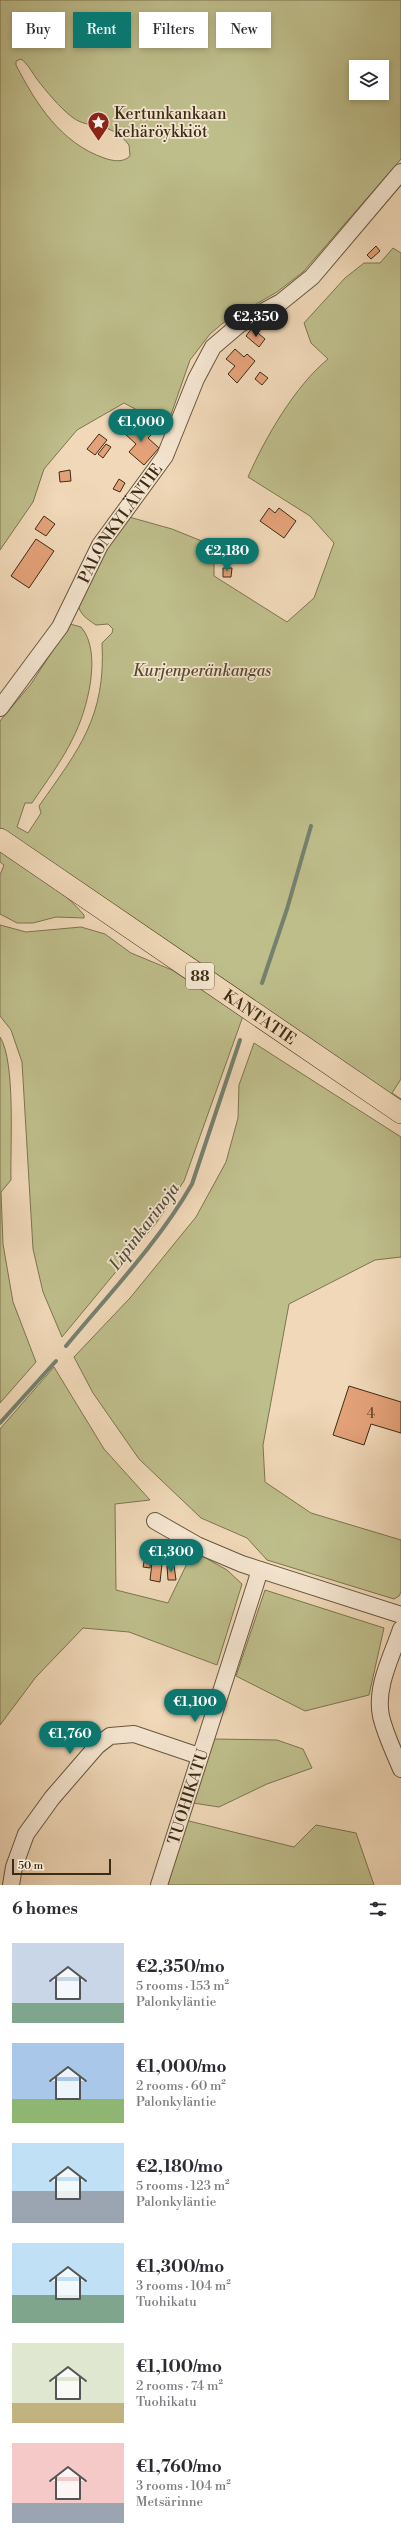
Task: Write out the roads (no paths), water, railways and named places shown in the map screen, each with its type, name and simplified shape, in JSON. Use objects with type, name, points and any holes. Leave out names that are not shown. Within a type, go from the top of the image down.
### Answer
[{"type":"main road","name":"KANTATIE","points":[[0,839],[401,1113]]},
{"type":"street","name":"PALONKYLÄNTIE","points":[[0,708],[48,646],[60,627],[100,545],[165,456],[196,379],[213,347],[240,324],[281,302],[312,277],[401,172]]},
{"type":"street","points":[[155,1521],[197,1545],[260,1570],[401,1615]]},
{"type":"street","name":"TUOHIKATU","points":[[159,1885],[199,1756],[260,1570]]},
{"type":"street","points":[[401,1629],[383,1684],[380,1705],[384,1728],[401,1769]]},
{"type":"street","points":[[11,1885],[14,1867],[26,1834],[67,1780],[97,1746],[110,1736],[134,1734],[199,1756]]},
{"type":"waterway","points":[[262,983],[287,909],[311,826]]},
{"type":"waterway","name":"Lipinkarinoja","points":[[66,1346],[149,1247],[192,1184],[240,1040]]},
{"type":"waterway","name":"Lipinkarinoja","points":[[0,1423],[56,1361]]},
{"type":"place","name":"Kertunkankaan kehäröykkiöt","points":[[99,142]]},
{"type":"park label","name":"Kurjenperänkangas","points":[[202,670]]}]
